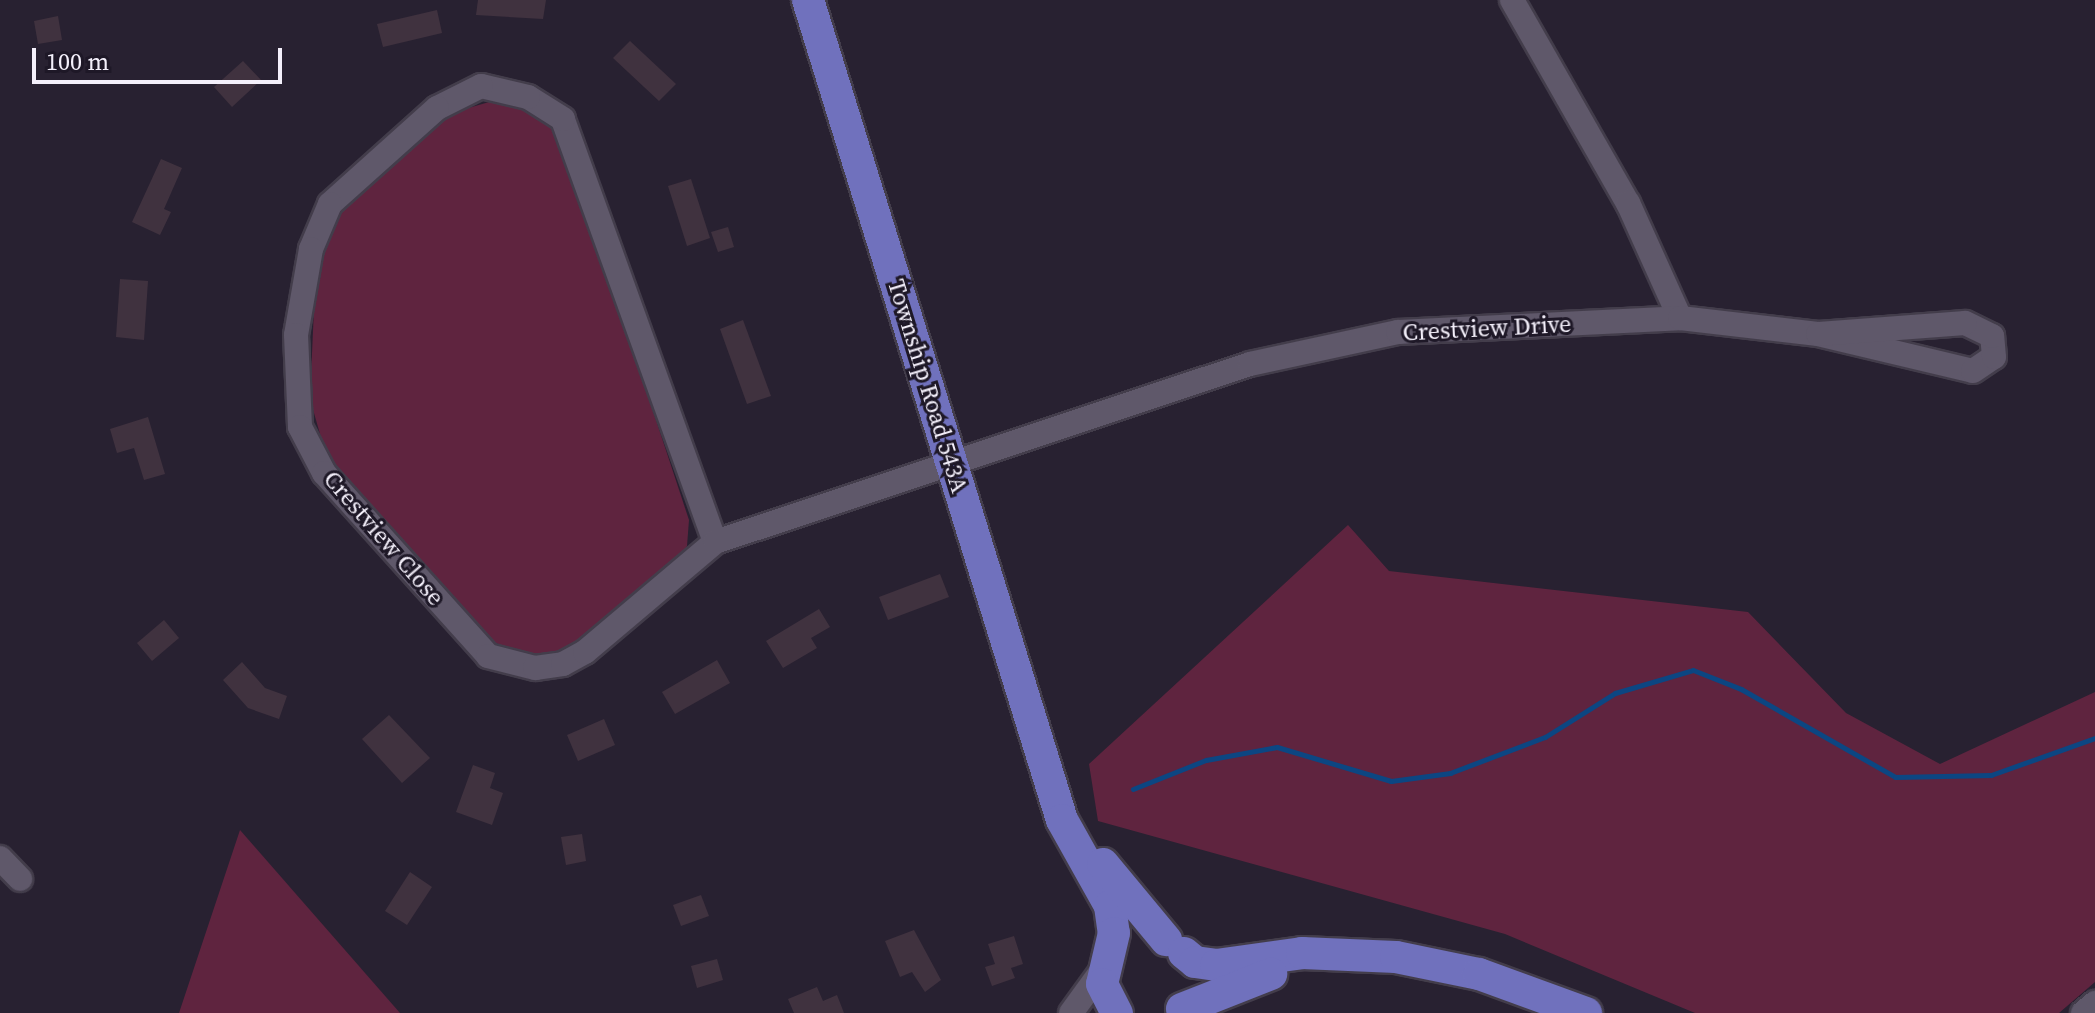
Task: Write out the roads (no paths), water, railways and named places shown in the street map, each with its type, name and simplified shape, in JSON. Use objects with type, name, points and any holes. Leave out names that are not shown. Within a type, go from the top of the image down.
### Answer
[{"type":"main road","name":"Township Road 543A","points":[[808,0],[1050,771],[1062,820],[1110,906],[1114,933],[1106,962],[1106,999],[1117,1013]]},
{"type":"main road","name":"Township Road 543A","points":[[1050,771],[1108,871],[1175,946]]},
{"type":"main road","points":[[1106,962],[1131,937],[1175,946],[1195,962],[1216,965],[1302,953],[1327,957],[1396,957],[1444,965],[1586,1013]]},
{"type":"main road","points":[[1175,946],[1192,981],[1179,1011]]},
{"type":"main road","points":[[1179,1011],[1327,957]]},
{"type":"street","points":[[1512,0],[1628,203],[1680,318]]},
{"type":"street","name":"Crestview Close","points":[[715,542],[563,119],[528,97],[481,86],[437,108],[330,204],[311,249],[296,335],[300,427],[324,473],[488,656],[535,668],[563,664],[585,652],[715,542],[952,461]]},
{"type":"street","name":"Crestview Drive","points":[[952,461],[1250,364],[1398,332],[1680,318],[1818,334]]},
{"type":"street","points":[[1965,323],[1992,336],[1994,357],[1973,371],[1818,334],[1965,323]]},
{"type":"street","points":[[0,858],[20,879]]},
{"type":"street","points":[[1071,1013],[1106,962]]},
{"type":"street","points":[[2083,1013],[2095,1003]]},
{"type":"waterway","points":[[1133,789],[1206,760],[1277,747],[1391,781],[1450,773],[1545,737],[1615,693],[1693,670],[1741,689],[1895,777],[1991,775],[2095,738]]}]
